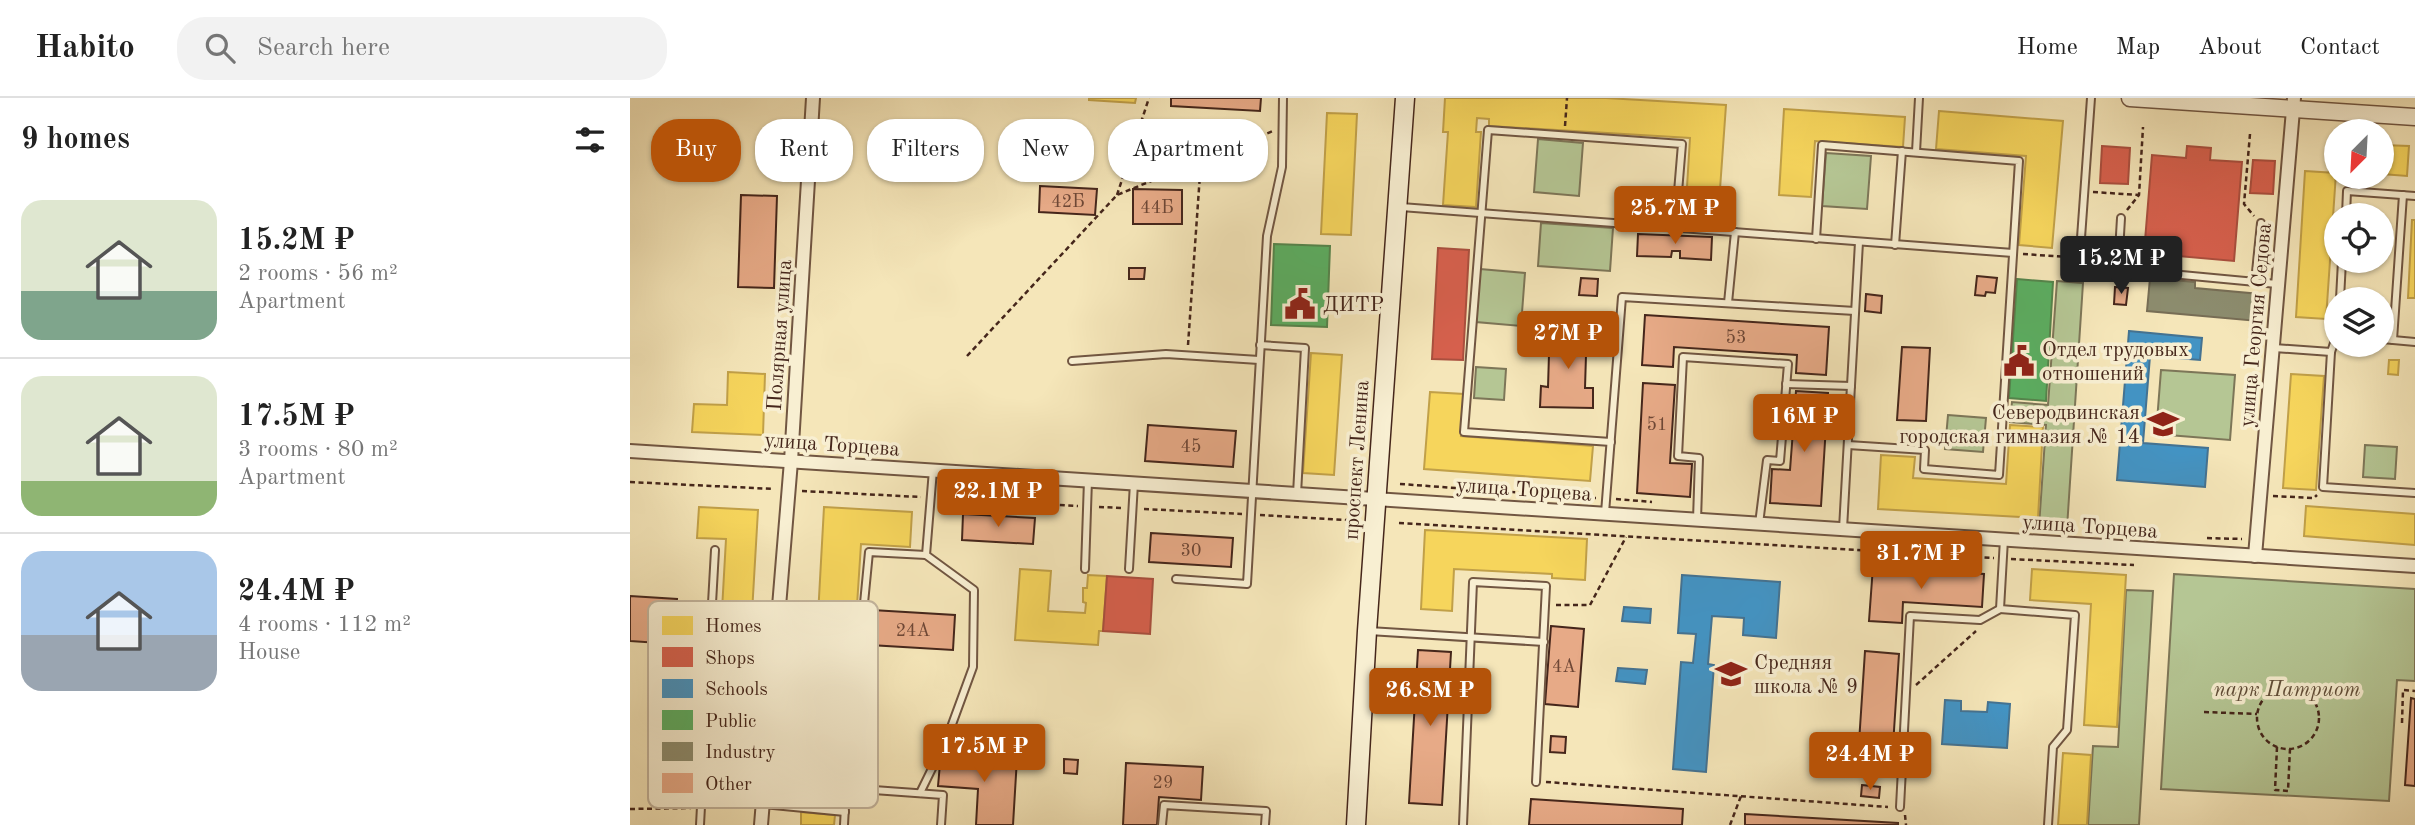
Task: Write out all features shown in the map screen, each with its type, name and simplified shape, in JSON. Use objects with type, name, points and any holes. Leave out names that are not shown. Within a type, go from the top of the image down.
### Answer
[{"type":"main road","name":"проспект Ленина","points":[[1356,825],[1405,98]]},
{"type":"street","name":"Полярная улица","points":[[779,601],[791,461],[813,98]]},
{"type":"street","points":[[2130,98],[2293,104],[2415,117]]},
{"type":"street","name":"улица Георгия Седова","points":[[2255,556],[2293,104]]},
{"type":"street","name":"улица Торцева","points":[[630,451],[2415,566]]},
{"type":"lane","points":[[1176,579],[1247,584],[1267,236],[1282,167],[1283,98]]},
{"type":"lane","points":[[1916,152],[1919,98]]},
{"type":"lane","points":[[2091,98],[2079,266],[2278,285]]},
{"type":"lane","points":[[1611,442],[1464,432],[1489,131],[1682,144],[1675,228]]},
{"type":"lane","points":[[1816,239],[1822,145],[2019,160],[1999,475],[1924,469],[1925,450],[1848,445]]},
{"type":"lane","points":[[1895,245],[1902,151]]},
{"type":"lane","points":[[2346,203],[2347,191],[2415,196]]},
{"type":"lane","points":[[2394,326],[2403,195]]},
{"type":"lane","points":[[1396,206],[2013,253]]},
{"type":"lane","points":[[2118,269],[2121,218]]},
{"type":"lane","points":[[2255,282],[2261,223]]},
{"type":"lane","points":[[1728,303],[1735,232]]},
{"type":"lane","points":[[1843,529],[1859,242]]},
{"type":"lane","points":[[1605,514],[1622,297],[1855,311]]},
{"type":"lane","points":[[2394,340],[2415,342]]},
{"type":"lane","points":[[1260,345],[1305,348],[1297,494]]},
{"type":"lane","points":[[2273,348],[2324,352]]},
{"type":"lane","points":[[1072,361],[1166,354],[1259,360]]},
{"type":"lane","points":[[1697,520],[1699,458],[1678,456],[1683,357],[1788,364],[1780,461],[1767,460],[1759,524]]},
{"type":"lane","points":[[2331,357],[2323,487],[2415,493]]},
{"type":"lane","points":[[1786,384],[1851,386]]},
{"type":"lane","points":[[926,555],[933,470]]},
{"type":"lane","points":[[1085,569],[1088,480]]},
{"type":"lane","points":[[1129,569],[1134,483]]},
{"type":"lane","points":[[2000,609],[2004,540]]},
{"type":"lane","points":[[712,601],[715,550]]},
{"type":"lane","points":[[864,601],[869,552],[926,555],[974,590],[973,667],[947,738],[920,793]]},
{"type":"lane","points":[[1463,825],[1473,582],[1546,586],[1536,782]]},
{"type":"lane","points":[[1900,807],[1910,615],[1980,620],[2000,609],[2075,615],[2067,730],[2053,747],[2048,825]]},
{"type":"lane","points":[[1367,631],[1544,642]]},
{"type":"lane","points":[[878,790],[943,795],[941,825]]},
{"type":"lane","points":[[1162,825],[1164,805],[1266,811],[1265,825]]},
{"type":"lane","points":[[804,808],[845,812]]},
{"type":"lane","points":[[844,825],[845,808]]},
{"type":"path","points":[[1117,195],[1149,98]]},
{"type":"path","points":[[1564,136],[1567,98]]},
{"type":"path","points":[[1268,133],[1282,127]]},
{"type":"path","points":[[2121,218],[2139,195],[2143,127]]},
{"type":"path","points":[[2250,134],[2244,204],[2261,223]]},
{"type":"path","points":[[967,356],[1117,195],[1148,182]]},
{"type":"path","points":[[1187,355],[1199,182]]},
{"type":"path","points":[[2084,191],[2139,195]]},
{"type":"path","points":[[2013,253],[2068,257]]},
{"type":"path","points":[[630,482],[1347,520]]},
{"type":"path","points":[[2272,496],[2314,498],[2323,487]]},
{"type":"path","points":[[1399,523],[2134,565]]},
{"type":"path","points":[[1545,604],[1590,605],[1626,537]]},
{"type":"path","points":[[1906,694],[2000,609]]},
{"type":"path","points":[[2277,689],[2300,690],[2312,699],[2318,712],[2316,729],[2304,744],[2290,749],[2277,747],[2259,730],[2257,714],[2264,699],[2277,689]]},
{"type":"path","points":[[2402,723],[2403,690],[2415,691]]},
{"type":"path","points":[[2204,712],[2257,714]]},
{"type":"path","points":[[2277,747],[2274,790],[2288,791],[2290,749]]},
{"type":"path","points":[[1536,782],[1900,807]]},
{"type":"path","points":[[1730,825],[1741,796]]},
{"type":"path","points":[[630,809],[666,808]]},
{"type":"green space","points":[[1538,139],[1583,143],[1579,196],[1534,192]]},
{"type":"green space","points":[[1826,153],[1871,156],[1867,209],[1822,206]]},
{"type":"green space","points":[[1541,223],[1613,228],[1610,271],[1538,266]]},
{"type":"green space","points":[[1480,269],[1525,273],[1521,326],[1476,322]]},
{"type":"green space","points":[[2057,281],[2083,283],[2067,528],[2039,526],[2046,425],[2010,422],[2012,402],[2048,405]]},
{"type":"green space","points":[[1476,367],[1506,369],[1504,400],[1474,398]]},
{"type":"green space","points":[[2161,370],[2235,375],[2230,440],[2156,434]]},
{"type":"green space","points":[[1948,415],[1986,418],[1983,452],[1945,449]]},
{"type":"green space","points":[[2365,445],[2397,447],[2395,479],[2363,477]]},
{"type":"green space","name":"парк Патриот","points":[[2174,574],[2415,589],[2415,681],[2397,680],[2389,801],[2161,789]]},
{"type":"green space","points":[[2126,590],[2153,591],[2139,825],[2088,825],[2093,746],[2118,747]]},
{"type":"building: Homes","points":[[1089,98],[1136,98],[1135,103]]},
{"type":"building: Homes","points":[[1445,98],[1606,98],[1726,105],[1720,189],[1687,187],[1690,138],[1489,126],[1489,119],[1477,118],[1476,132],[1481,132],[1476,207],[1443,205],[1448,132],[1443,132]]},
{"type":"building: Homes","points":[[1784,109],[1905,117],[1903,147],[1815,141],[1811,197],[1779,195]]},
{"type":"building: Homes","points":[[1939,111],[2063,121],[2052,248],[2019,245],[2026,156],[1936,149]]},
{"type":"building: Homes","points":[[1327,113],[1357,114],[1351,235],[1321,234]]},
{"type":"building: Homes","points":[[2394,145],[2409,146],[2407,176],[2394,175]]},
{"type":"building: Homes","points":[[2305,171],[2324,172],[2324,189],[2335,189],[2334,203],[2324,203],[2324,273],[2329,273],[2328,287],[2324,287],[2324,319],[2296,317]]},
{"type":"building: Homes","points":[[2412,220],[2415,220],[2415,298],[2408,298]]},
{"type":"building: Homes","points":[[1311,353],[1342,355],[1334,475],[1303,473]]},
{"type":"building: Homes","points":[[2389,360],[2399,360],[2398,375],[2388,374]]},
{"type":"building: Homes","points":[[728,372],[765,374],[763,435],[692,432],[694,404],[727,405]]},
{"type":"building: Homes","points":[[2291,374],[2324,376],[2316,490],[2283,488]]},
{"type":"building: Homes","points":[[1430,392],[1464,394],[1461,436],[1593,446],[1590,481],[1424,469]]},
{"type":"building: Homes","points":[[2010,425],[2043,427],[2038,518],[1878,509],[1881,455],[1915,457],[1913,478],[2006,484]]},
{"type":"building: Homes","points":[[2306,506],[2415,514],[2415,545],[2304,536]]},
{"type":"building: Homes","points":[[699,507],[758,510],[753,601],[723,601],[726,539],[697,538]]},
{"type":"building: Homes","points":[[824,507],[912,512],[910,547],[861,544],[857,601],[819,601]]},
{"type":"building: Homes","points":[[1425,530],[1587,539],[1585,580],[1552,578],[1552,574],[1454,569],[1452,611],[1421,609]]},
{"type":"building: Homes","points":[[1020,569],[1051,571],[1048,611],[1085,613],[1083,588],[1087,588],[1088,575],[1107,576],[1103,631],[1099,631],[1098,645],[1015,640]]},
{"type":"building: Homes","points":[[2032,569],[2126,575],[2117,727],[2084,725],[2091,604],[2030,600]]},
{"type":"building: Homes","points":[[2063,753],[2091,755],[2087,825],[2058,825]]},
{"type":"building: Homes","points":[[801,812],[835,815],[834,825],[801,825]]},
{"type":"building: Shops","points":[[2102,146],[2130,148],[2128,184],[2100,183]]},
{"type":"building: Shops","points":[[2187,146],[2211,148],[2210,160],[2242,162],[2234,261],[2144,253],[2152,155],[2186,158]]},
{"type":"building: Shops","points":[[2253,160],[2275,161],[2273,194],[2250,193]]},
{"type":"building: Shops","points":[[1438,248],[1469,250],[1463,360],[1432,359]]},
{"type":"building: Shops","points":[[1107,576],[1153,579],[1150,634],[1103,631]]},
{"type":"building: Schools","points":[[2129,331],[2202,338],[2200,360],[2150,356],[2143,443],[2208,448],[2205,487],[2117,480]]},
{"type":"building: Schools","points":[[1682,575],[1780,582],[1776,638],[1743,635],[1744,618],[1712,616],[1708,664],[1714,665],[1706,772],[1673,769],[1681,662],[1693,663],[1696,634],[1678,633]]},
{"type":"building: Schools","points":[[1624,607],[1651,609],[1650,623],[1622,621]]},
{"type":"building: Schools","points":[[1618,668],[1647,670],[1645,684],[1616,681]]},
{"type":"building: Schools","points":[[1945,700],[1961,701],[1961,711],[1987,712],[1988,702],[2010,704],[2007,748],[1942,744]]},
{"type":"building: Public","name":"ДИТР","points":[[1274,244],[1330,246],[1327,327],[1271,325]]},
{"type":"building: Public","points":[[2017,279],[2053,282],[2046,401],[2009,398]]},
{"type":"building: Industry","points":[[2150,278],[2195,282],[2195,288],[2260,294],[2258,321],[2147,311]]},
{"type":"building: Other","points":[[1171,98],[1261,98],[1260,111],[1171,106]]},
{"type":"building: Other","points":[[1040,186],[1097,189],[1095,215],[1039,212]]},
{"type":"building: Other","points":[[1133,189],[1182,190],[1182,224],[1133,224]]},
{"type":"building: Other","points":[[741,195],[777,196],[774,288],[738,287]]},
{"type":"building: Other","points":[[1638,234],[1712,237],[1711,260],[1680,258],[1680,251],[1672,251],[1671,257],[1637,256]]},
{"type":"building: Other","points":[[1129,268],[1145,268],[1144,279],[1129,279]]},
{"type":"building: Other","points":[[1977,276],[1997,278],[1995,293],[1975,295]]},
{"type":"building: Other","points":[[1581,278],[1598,279],[1597,296],[1579,295]]},
{"type":"building: Other","points":[[2115,287],[2128,288],[2126,305],[2114,304]]},
{"type":"building: Other","points":[[1866,294],[1882,296],[1881,313],[1865,311]]},
{"type":"building: Other","points":[[1645,315],[1829,327],[1826,375],[1796,373],[1797,355],[1674,347],[1673,367],[1642,365]]},
{"type":"building: Other","points":[[1544,333],[1596,335],[1595,355],[1586,355],[1585,388],[1593,388],[1593,408],[1540,407],[1541,386],[1548,387],[1549,354],[1543,354]]},
{"type":"building: Other","points":[[1902,347],[1930,348],[1926,421],[1897,420]]},
{"type":"building: Other","points":[[1643,383],[1675,385],[1670,463],[1692,464],[1690,497],[1637,493]]},
{"type":"building: Other","points":[[1796,391],[1828,393],[1821,506],[1770,503],[1772,469],[1790,470]]},
{"type":"building: Other","points":[[1148,425],[1236,431],[1233,467],[1145,461]]},
{"type":"building: Other","points":[[963,514],[1035,518],[1033,544],[962,540]]},
{"type":"building: Other","points":[[1151,533],[1233,538],[1231,567],[1149,562]]},
{"type":"building: Other","points":[[1873,566],[1984,574],[1982,607],[1903,602],[1902,623],[1869,621]]},
{"type":"building: Other","points":[[630,596],[677,599],[648,601],[648,642],[630,641]]},
{"type":"building: Other","points":[[878,610],[955,615],[953,650],[878,645]]},
{"type":"building: Other","points":[[1551,626],[1584,629],[1578,707],[1545,704]]},
{"type":"building: Other","points":[[1418,650],[1451,652],[1442,805],[1409,803]]},
{"type":"building: Other","points":[[1865,651],[1899,654],[1892,761],[1858,758]]},
{"type":"building: Other","points":[[2411,698],[2415,699],[2415,786],[2405,785]]},
{"type":"building: Other","points":[[1551,736],[1566,737],[1565,753],[1550,752]]},
{"type":"building: Other","points":[[941,753],[1017,758],[1013,825],[976,825],[978,789],[938,786]]},
{"type":"building: Other","points":[[1064,759],[1078,760],[1077,774],[1064,773]]},
{"type":"building: Other","points":[[1126,763],[1203,767],[1201,800],[1159,797],[1157,825],[1123,825]]},
{"type":"building: Other","points":[[1862,785],[1880,787],[1879,798],[1861,796]]},
{"type":"building: Other","points":[[1531,799],[1683,809],[1682,825],[1529,825]]},
{"type":"building: Other","points":[[1745,814],[1898,823],[1898,825],[1745,825]]},
{"type":"place","name":"ДИТР","points":[[1300,304]]},
{"type":"place","name":"Отдел трудовых отношений","points":[[2019,361]]},
{"type":"place","name":"Северодвинская городская гимназия № 14","points":[[2163,424]]},
{"type":"place","name":"Средняя школа № 9","points":[[1731,674]]}]
